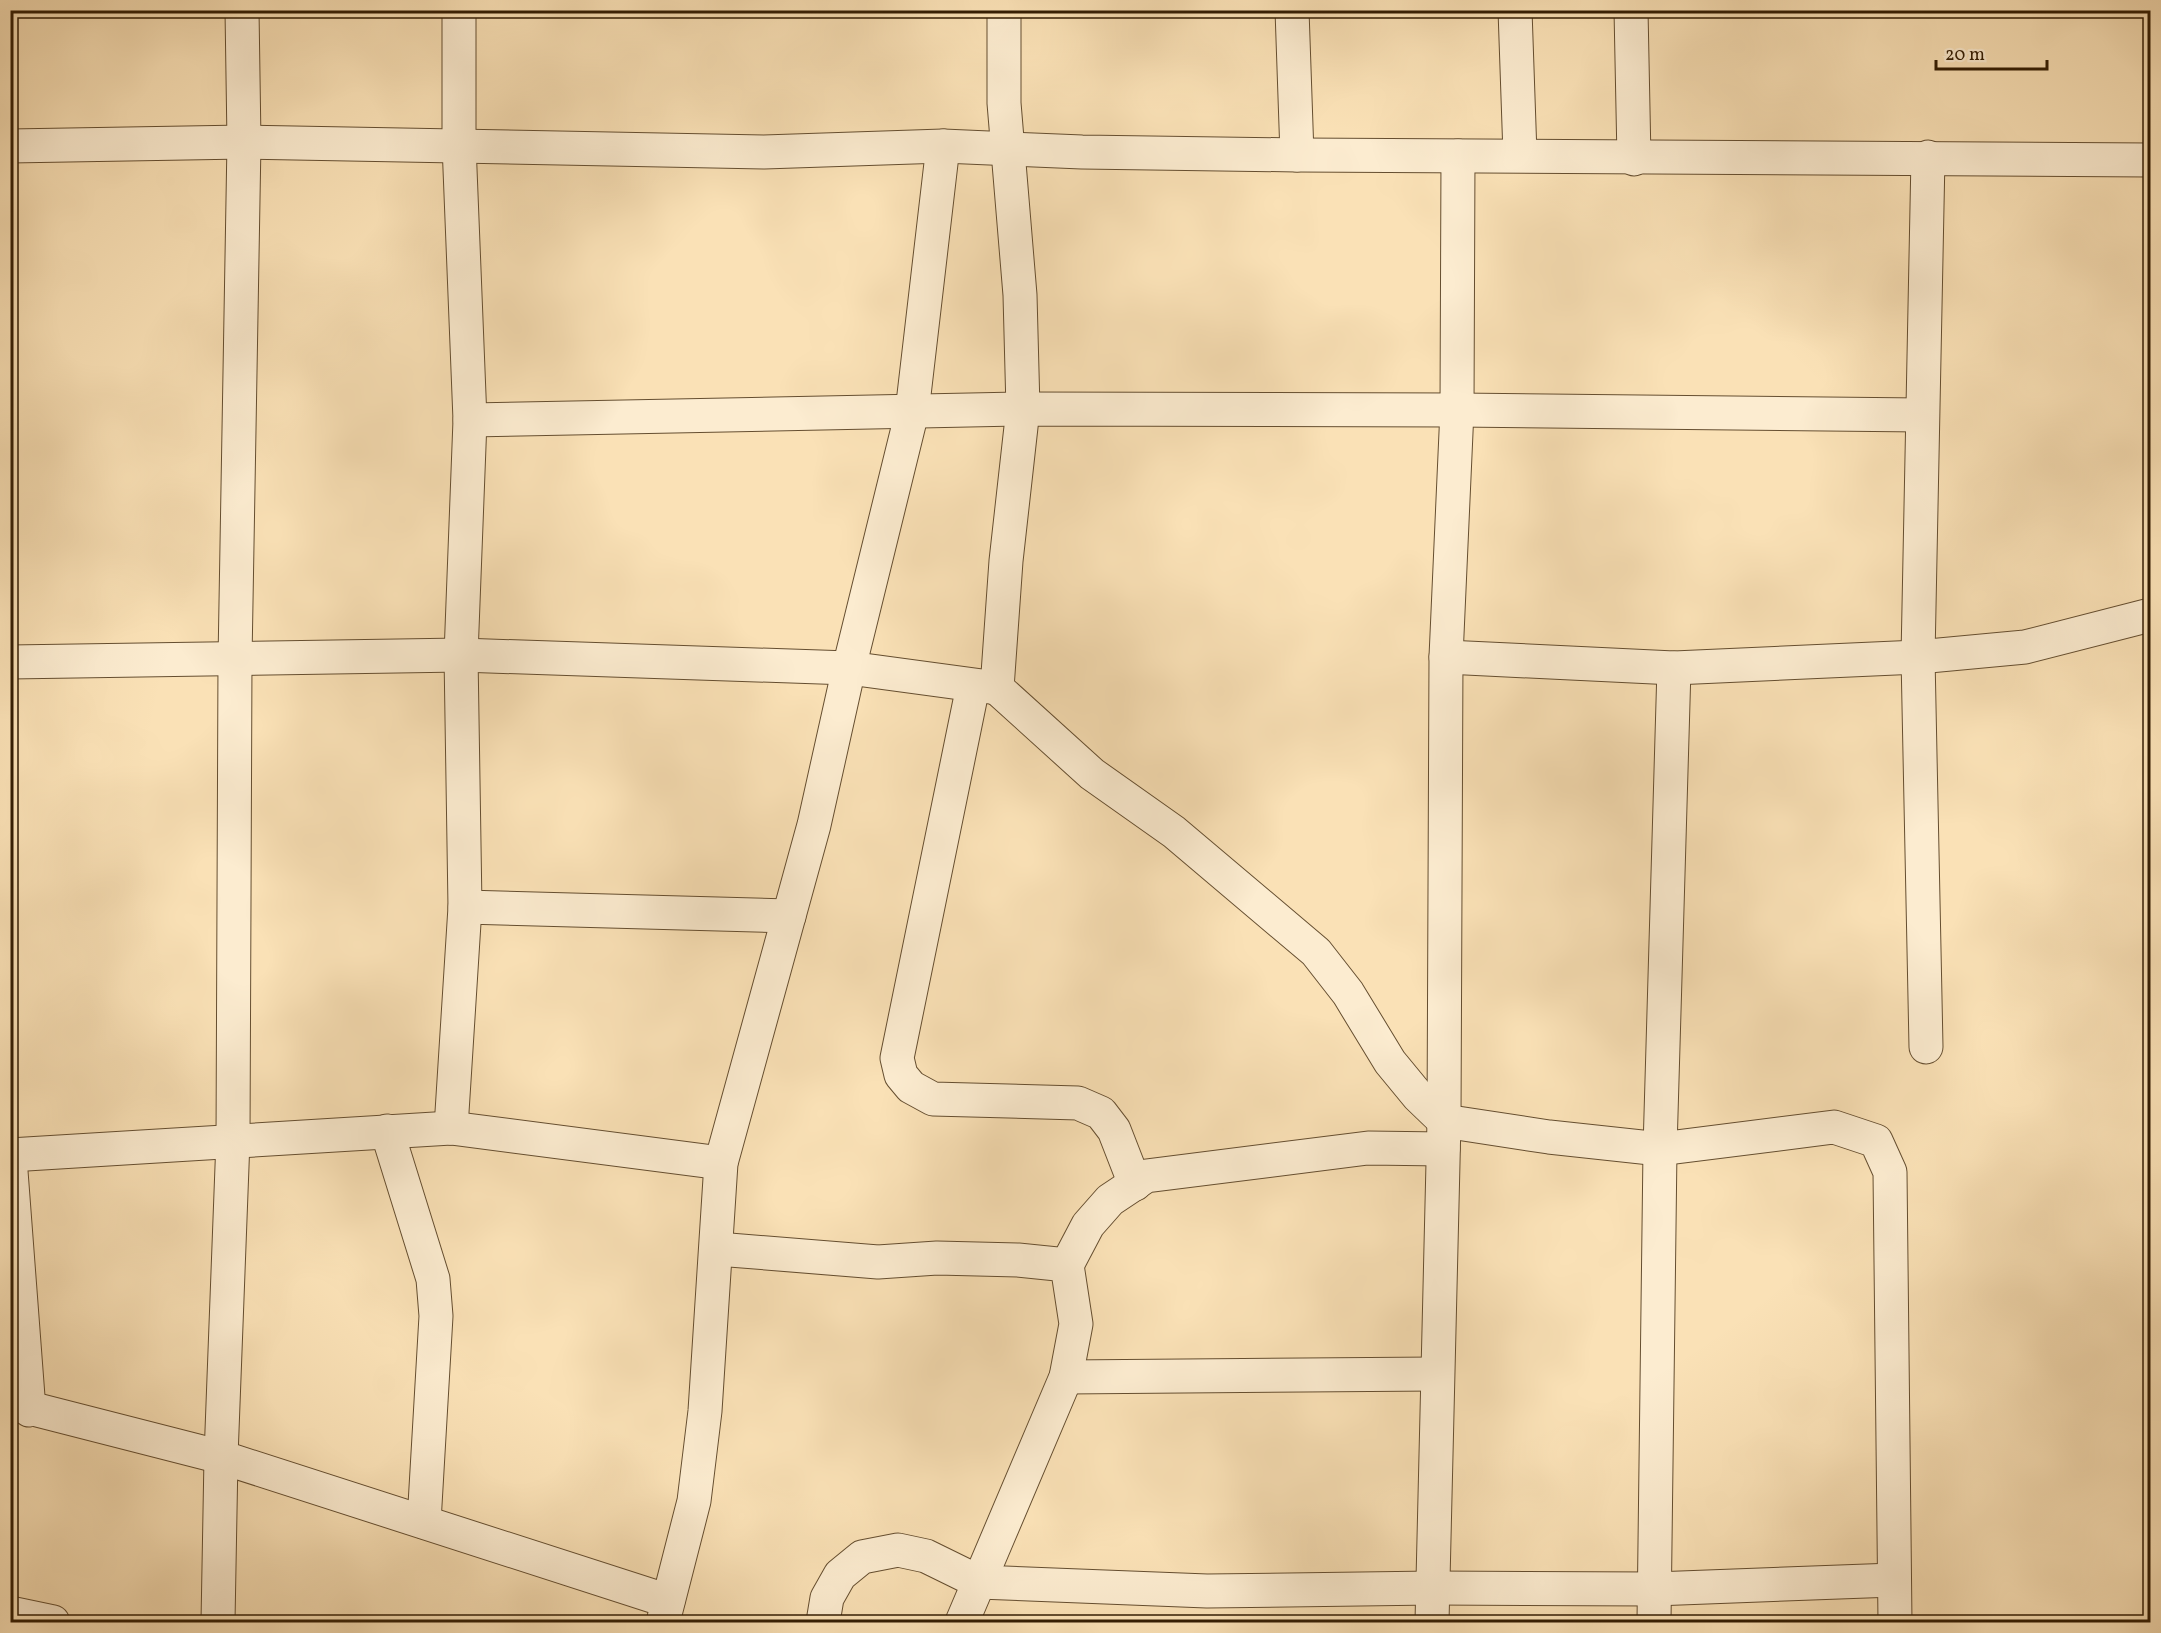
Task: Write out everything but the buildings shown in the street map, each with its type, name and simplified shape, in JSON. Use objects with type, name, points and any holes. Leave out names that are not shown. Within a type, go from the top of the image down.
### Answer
[{"type":"street","points":[[218,1623],[221,1457],[233,1140],[235,660],[244,142],[242,10]]},
{"type":"street","points":[[451,1128],[465,907],[461,655],[470,420],[459,144],[459,10]]},
{"type":"street","points":[[1004,10],[1006,147],[1020,295],[1023,409],[1006,561],[985,687],[897,1058],[901,1076],[911,1087],[933,1099],[1078,1103],[1101,1113],[1114,1130],[1135,1184]]},
{"type":"street","points":[[1292,10],[1297,155]]},
{"type":"street","points":[[1515,10],[1520,155]]},
{"type":"street","points":[[1631,10],[1634,159]]},
{"type":"street","points":[[10,146],[244,142],[459,144],[764,152],[943,146],[1082,152],[1520,155],[1634,159],[1928,157],[2151,160]]},
{"type":"street","points":[[721,1163],[451,1128],[233,1140],[10,1157],[20,1407],[221,1457],[424,1522],[665,1612],[694,1502],[705,1411],[721,1163],[814,825],[849,668],[912,412],[943,146]]},
{"type":"street","points":[[1431,1623],[1444,1135],[1446,657],[1457,410],[1458,156]]},
{"type":"street","points":[[1926,1047],[1918,657],[1928,157]]},
{"type":"street","points":[[470,420],[1023,409],[1457,410],[1922,415]]},
{"type":"street","points":[[1446,657],[1674,668],[1918,657],[2025,647],[2151,615]]},
{"type":"street","points":[[10,662],[461,655],[849,668],[985,687],[1092,774],[1174,832],[1316,952],[1348,993],[1390,1062],[1418,1096],[1444,1135]]},
{"type":"street","points":[[1654,1623],[1660,1149],[1674,668]]},
{"type":"street","points":[[465,907],[789,916]]},
{"type":"street","points":[[962,1623],[1066,1377],[1076,1324],[1067,1265],[1088,1225],[1110,1200],[1146,1176],[1368,1148],[1444,1135],[1549,1137],[1660,1149],[1834,1127],[1876,1141],[1890,1172],[1895,1623]]},
{"type":"street","points":[[387,1131],[433,1279],[436,1316],[424,1522]]},
{"type":"street","points":[[717,1249],[878,1262],[937,1258],[1018,1260],[1067,1265]]},
{"type":"street","points":[[1066,1377],[1436,1374]]},
{"type":"street","points":[[823,1623],[827,1598],[840,1575],[862,1557],[898,1551],[926,1556],[979,1582],[1208,1591],[1433,1588],[1654,1589],[1894,1580]]},
{"type":"street","points":[[10,1613],[53,1623]]}]
